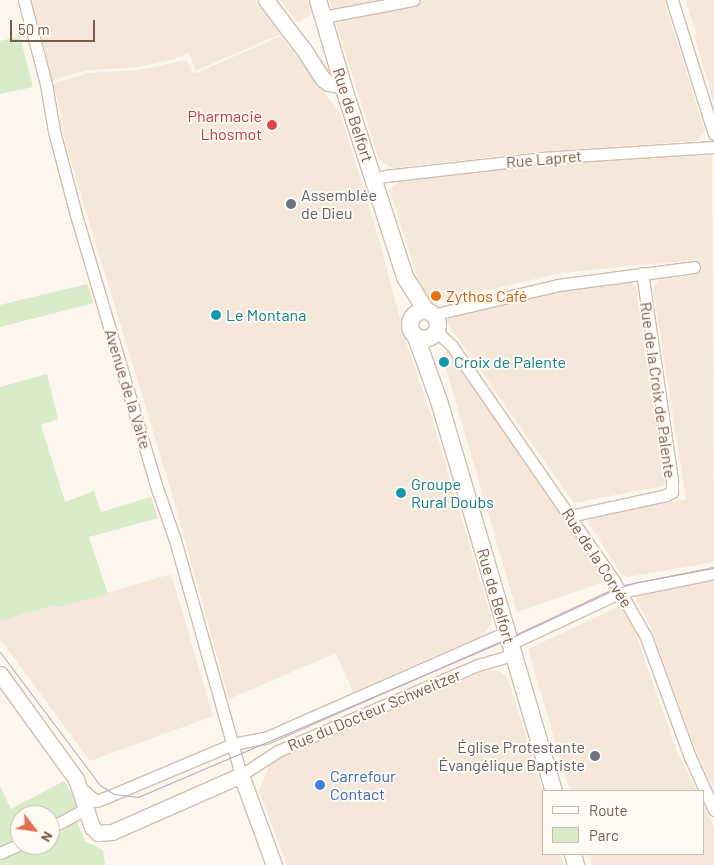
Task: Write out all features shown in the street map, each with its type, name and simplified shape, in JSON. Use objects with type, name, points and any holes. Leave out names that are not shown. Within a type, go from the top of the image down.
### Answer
[{"type":"main road","name":"Rue de Belfort","points":[[318,0],[336,64],[405,277],[429,322],[432,362],[439,401]]},
{"type":"main road","name":"Rue de Belfort","points":[[429,322],[411,329],[416,337],[439,401],[554,790]]},
{"type":"street","name":"Avenue de la Vaite","points":[[24,0],[46,84],[54,131],[76,215],[158,491],[175,540],[241,775]]},
{"type":"street","points":[[266,0],[304,50],[323,79],[328,83],[343,86]]},
{"type":"street","points":[[323,17],[413,0]]},
{"type":"street","points":[[672,0],[714,134]]},
{"type":"street","points":[[304,50],[322,60],[336,64]]},
{"type":"street","name":"Rue Lapret","points":[[374,179],[385,176],[542,158],[714,148]]},
{"type":"street","points":[[429,322],[444,312],[558,285],[694,267]]},
{"type":"street","name":"Rue de la Croix de Palente","points":[[570,516],[666,495],[672,492],[672,480],[642,273]]},
{"type":"street","name":"Rue de la Corvée","points":[[429,322],[452,346],[570,516],[620,592],[646,637],[690,757],[714,810]]},
{"type":"street","points":[[510,644],[620,592],[714,573]]},
{"type":"street","name":"Rue du Docteur Schweitzer","points":[[82,789],[96,801],[233,744],[265,738],[510,644]]},
{"type":"street","name":"Rue du Docteur Schweitzer","points":[[241,775],[278,751],[478,665],[510,644]]},
{"type":"street","points":[[0,674],[55,748],[82,789],[92,827],[98,833],[104,834],[241,775],[274,865]]},
{"type":"street","points":[[60,823],[86,809]]},
{"type":"shaded area","points":[[32,0],[255,0],[280,34],[196,71],[189,53],[175,59],[138,67],[88,70],[52,80]]},
{"type":"shaded area","points":[[280,0],[307,0],[312,14],[299,22],[295,20]]},
{"type":"shaded area","points":[[329,0],[393,0],[333,11]]},
{"type":"shaded area","points":[[425,0],[664,0],[705,132],[697,141],[536,152],[393,168],[379,160],[334,17]]},
{"type":"shaded area","points":[[685,0],[714,0],[714,102],[694,35],[697,34]]},
{"type":"shaded area","points":[[281,36],[341,115],[380,243],[406,342],[429,409],[491,617],[491,625],[481,636],[353,692],[336,653],[229,699],[173,497],[71,162],[59,119],[62,117],[53,84],[88,73],[139,70],[186,60],[193,73],[196,73]]},
{"type":"shaded area","points":[[712,155],[714,562],[628,577],[622,575],[589,524],[591,517],[686,499],[653,289],[659,279],[696,275],[694,260],[561,273],[432,303],[421,290],[390,190],[399,181],[537,166]]},
{"type":"shaded area","points":[[631,282],[636,288],[666,482],[663,486],[574,503],[447,323],[449,317],[565,289]]},
{"type":"shaded area","points":[[447,351],[606,581],[517,612],[442,355]]},
{"type":"shaded area","points":[[171,574],[213,716],[90,761],[0,639],[0,621],[55,605],[57,608]]},
{"type":"shaded area","points":[[714,579],[714,789],[696,751],[650,626],[636,600],[638,593]]},
{"type":"shaded area","points":[[620,606],[635,632],[677,752],[696,790],[570,790],[528,649]]},
{"type":"shaded area","points":[[484,671],[499,671],[508,679],[543,790],[542,855],[561,855],[564,865],[287,865],[259,791],[271,762]]},
{"type":"shaded area","points":[[704,806],[714,827],[714,865],[592,865],[589,855],[704,855]]},
{"type":"green space","points":[[20,36],[33,87],[0,94],[0,41]]},
{"type":"green space","points":[[87,284],[94,303],[0,327],[0,305]]},
{"type":"green space","points":[[47,374],[58,419],[41,425],[65,502],[94,491],[101,512],[151,497],[158,518],[89,537],[108,594],[56,608],[55,605],[0,621],[0,387]]},
{"type":"green space","points":[[64,781],[81,811],[60,820],[60,805],[19,805]]},
{"type":"green space","points":[[0,786],[10,807],[10,844],[0,849]]},
{"type":"green space","points":[[77,822],[85,841],[103,850],[105,865],[0,865],[0,861],[12,855],[60,855],[60,831]]},
{"type":"tram line","points":[[0,652],[100,785],[114,794],[138,797],[508,639],[618,588],[638,582],[714,568]]},
{"type":"place","name":"Pharmacie Lhosmot","points":[[272,125]]},
{"type":"place","name":"Assemblée de Dieu","points":[[291,204]]},
{"type":"place","name":"Zythos Café","points":[[436,296]]},
{"type":"place","name":"Le Montana","points":[[216,315]]},
{"type":"place","name":"Croix de Palente","points":[[444,362]]},
{"type":"place","name":"Groupe Rural Doubs","points":[[401,493]]},
{"type":"place","name":"Église Protestante Évangélique Baptiste","points":[[595,756]]},
{"type":"place","name":"Carrefour Contact","points":[[320,785]]}]
